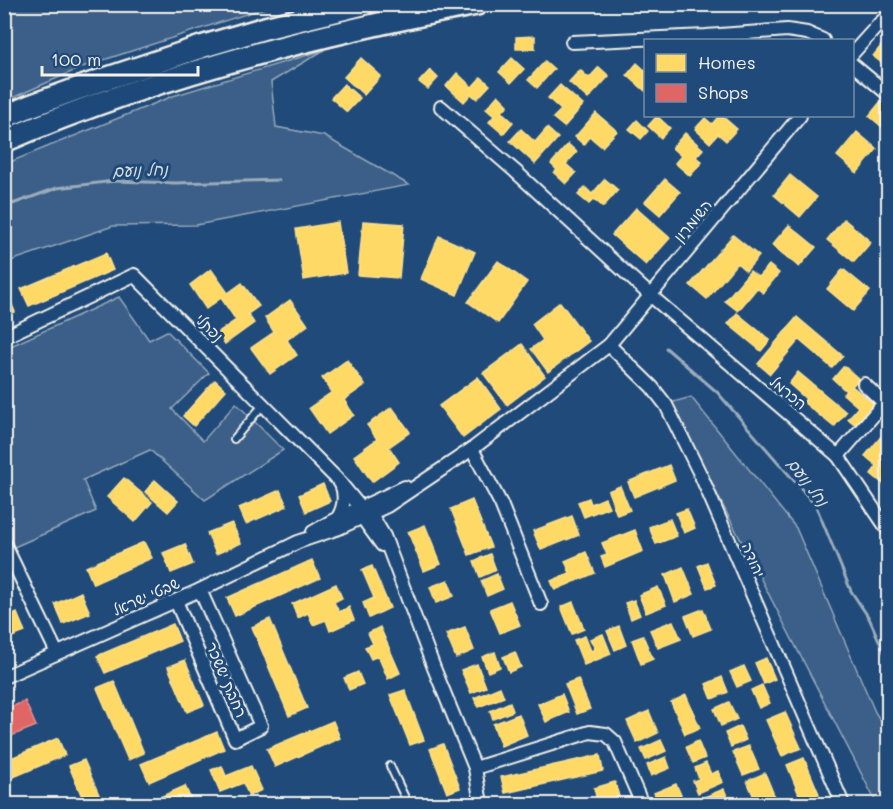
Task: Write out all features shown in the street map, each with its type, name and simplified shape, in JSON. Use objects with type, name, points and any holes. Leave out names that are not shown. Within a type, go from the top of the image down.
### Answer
[{"type":"highway","points":[[4,117],[201,47],[265,28],[363,4]]},
{"type":"highway","points":[[4,141],[147,87],[214,66],[348,31],[477,4]]},
{"type":"street","points":[[854,52],[888,16]]},
{"type":"street","points":[[572,42],[787,30],[807,33],[821,39]]},
{"type":"street","points":[[854,66],[888,94]]},
{"type":"street","name":"הכרמל","points":[[441,107],[515,171],[650,296],[838,456],[888,530]]},
{"type":"street","name":"השומרון","points":[[609,345],[799,117]]},
{"type":"street","name":"נפתלי","points":[[4,337],[134,275],[341,483],[365,513]]},
{"type":"street","name":"שבטי ישראל","points":[[4,677],[200,590],[298,542],[338,518],[365,513],[398,499],[472,449],[609,345]]},
{"type":"street","name":"יהודה","points":[[609,345],[639,373],[666,405],[702,478],[843,804]]},
{"type":"street","points":[[838,456],[884,403],[864,384]]},
{"type":"street","points":[[472,449],[501,504],[541,604]]},
{"type":"street","name":"שבטי ישראל","points":[[298,542],[323,535],[439,471]]},
{"type":"street","points":[[338,518],[344,503],[341,483]]},
{"type":"street","points":[[384,536],[385,523],[398,499]]},
{"type":"street","points":[[365,513],[384,536],[434,669],[475,768],[479,804]]},
{"type":"street","points":[[365,513],[393,561]]},
{"type":"street","points":[[4,543],[57,653]]},
{"type":"street","name":"רחבת יששכר","points":[[176,600],[235,739],[261,726],[200,590]]},
{"type":"street","points":[[475,768],[590,732],[606,734],[615,742],[642,804]]},
{"type":"lane","points":[[234,439],[263,405]]},
{"type":"lane","points":[[390,766],[408,804]]},
{"type":"shaded area","points":[[5,4],[274,5],[85,66],[5,101]]},
{"type":"shaded area","points":[[324,50],[271,82],[276,127],[324,136],[409,185],[196,225],[113,226],[5,263],[5,164],[173,96]]},
{"type":"shaded area","points":[[119,297],[149,340],[167,331],[209,373],[172,409],[203,441],[236,403],[283,450],[205,500],[150,450],[83,480],[96,511],[5,551],[4,349]]},
{"type":"shaded area","points":[[691,397],[796,528],[875,712],[888,733],[888,804],[877,804],[670,403]]},
{"type":"building: Homes","points":[[535,36],[535,49],[516,49],[516,37]]},
{"type":"building: Homes","points":[[888,37],[888,65],[887,67],[873,56]]},
{"type":"building: Homes","points":[[361,58],[381,76],[364,95],[344,77]]},
{"type":"building: Homes","points":[[512,58],[524,69],[511,83],[499,72]]},
{"type":"building: Homes","points":[[545,61],[554,69],[537,88],[528,80]]},
{"type":"building: Homes","points":[[637,63],[644,69],[644,90],[627,75]]},
{"type":"building: Homes","points":[[599,67],[609,76],[588,99],[569,82],[580,70],[589,78]]},
{"type":"building: Homes","points":[[430,70],[438,78],[428,89],[419,82]]},
{"type":"building: Homes","points":[[457,73],[472,87],[481,77],[490,85],[477,99],[471,94],[464,102],[446,86]]},
{"type":"building: Homes","points":[[344,84],[360,98],[347,112],[331,98]]},
{"type":"building: Homes","points":[[560,85],[583,105],[564,127],[553,118],[561,110],[548,98]]},
{"type":"building: Homes","points":[[498,95],[508,105],[502,112],[513,122],[503,134],[489,122],[494,116],[486,109]]},
{"type":"building: Homes","points":[[881,101],[888,107],[888,132],[869,116]]},
{"type":"building: Homes","points":[[596,113],[617,131],[602,147],[590,137],[584,145],[575,137]]},
{"type":"building: Homes","points":[[658,117],[670,128],[661,138],[648,126]]},
{"type":"building: Homes","points":[[718,117],[723,117],[737,129],[726,141],[718,134],[710,143],[695,129],[705,118],[712,124]]},
{"type":"building: Homes","points":[[637,120],[648,131],[641,139],[629,129]]},
{"type":"building: Homes","points":[[547,128],[558,138],[535,164],[510,141],[521,129],[535,142]]},
{"type":"building: Homes","points":[[857,132],[877,149],[857,173],[837,156]]},
{"type":"building: Homes","points":[[685,133],[703,149],[696,157],[702,162],[690,176],[675,163],[681,156],[672,148]]},
{"type":"building: Homes","points":[[568,144],[577,152],[566,164],[576,173],[566,184],[554,173],[557,170],[551,164]]},
{"type":"building: Homes","points":[[790,175],[817,197],[800,217],[774,195]]},
{"type":"building: Homes","points":[[605,179],[618,190],[603,207],[594,199],[589,204],[578,195],[585,187],[592,194]]},
{"type":"building: Homes","points":[[665,179],[680,192],[660,215],[645,202]]},
{"type":"building: Homes","points":[[636,208],[670,238],[646,265],[612,235]]},
{"type":"building: Homes","points":[[844,219],[871,242],[854,262],[827,240]]},
{"type":"building: Homes","points":[[363,221],[404,224],[399,278],[358,275]]},
{"type":"building: Homes","points":[[338,222],[346,273],[304,280],[296,229]]},
{"type":"building: Homes","points":[[789,225],[816,247],[799,267],[772,245]]},
{"type":"building: Homes","points":[[733,235],[759,256],[746,271],[737,263],[707,299],[690,285]]},
{"type":"building: Homes","points":[[439,236],[475,252],[457,295],[421,279]]},
{"type":"building: Homes","points":[[106,253],[113,270],[29,306],[21,289]]},
{"type":"building: Homes","points":[[498,261],[527,282],[498,323],[468,302]]},
{"type":"building: Homes","points":[[769,265],[779,273],[763,293],[757,288],[738,311],[725,301],[750,271],[758,277]]},
{"type":"building: Homes","points":[[211,269],[228,293],[242,283],[259,306],[248,314],[254,323],[225,344],[217,333],[236,320],[221,298],[206,309],[190,285]]},
{"type":"building: Homes","points":[[843,269],[870,291],[853,311],[827,289]]},
{"type":"building: Homes","points":[[8,295],[15,312],[4,316],[4,296]]},
{"type":"building: Homes","points":[[290,300],[308,325],[287,340],[297,355],[270,374],[251,348],[274,332],[265,318]]},
{"type":"building: Homes","points":[[560,302],[589,341],[548,372],[531,349],[543,340],[532,324]]},
{"type":"building: Homes","points":[[737,313],[770,340],[761,351],[728,324]]},
{"type":"building: Homes","points":[[797,317],[843,356],[832,368],[799,340],[770,374],[758,364]]},
{"type":"building: Homes","points":[[522,344],[545,376],[507,405],[483,373]]},
{"type":"building: Homes","points":[[347,360],[365,385],[344,400],[354,415],[327,434],[309,408],[332,392],[322,378]]},
{"type":"building: Homes","points":[[844,366],[859,379],[852,386],[874,404],[857,426],[848,419],[858,407],[843,394],[846,391],[833,379]]},
{"type":"building: Homes","points":[[798,372],[846,412],[834,427],[803,402],[806,399],[789,384]]},
{"type":"building: Homes","points":[[478,377],[501,409],[463,438],[439,406]]},
{"type":"building: Homes","points":[[215,380],[226,390],[194,426],[183,416]]},
{"type":"building: Homes","points":[[392,407],[410,432],[389,447],[399,462],[372,482],[354,456],[377,439],[367,425]]},
{"type":"building: Homes","points":[[888,428],[888,455],[885,459],[888,462],[888,488],[871,474],[877,466],[865,456]]},
{"type":"building: Homes","points":[[669,465],[675,480],[634,497],[628,482]]},
{"type":"building: Homes","points":[[124,478],[152,502],[135,522],[107,497]]},
{"type":"building: Homes","points":[[155,480],[178,501],[168,512],[145,492]]},
{"type":"building: Homes","points":[[323,484],[330,501],[306,512],[299,495]]},
{"type":"building: Homes","points":[[620,486],[630,510],[617,515],[608,491]]},
{"type":"building: Homes","points":[[280,490],[287,506],[246,524],[239,508]]},
{"type":"building: Homes","points":[[589,498],[591,504],[605,498],[609,507],[584,517],[578,502]]},
{"type":"building: Homes","points":[[472,500],[491,547],[469,555],[451,509]]},
{"type":"building: Homes","points":[[687,509],[695,528],[684,533],[676,513]]},
{"type":"building: Homes","points":[[572,516],[579,535],[541,550],[533,531]]},
{"type":"building: Homes","points":[[670,519],[677,536],[656,544],[649,527]]},
{"type":"building: Homes","points":[[232,523],[241,543],[216,554],[207,533]]},
{"type":"building: Homes","points":[[425,525],[441,564],[424,571],[408,532]]},
{"type":"building: Homes","points":[[635,530],[643,551],[605,567],[601,557],[607,555],[602,543]]},
{"type":"building: Homes","points":[[144,542],[152,558],[93,584],[86,567]]},
{"type":"building: Homes","points":[[185,544],[193,564],[171,573],[163,553]]},
{"type":"building: Homes","points":[[586,552],[595,573],[555,590],[551,581],[570,573],[565,561]]},
{"type":"building: Homes","points":[[490,554],[496,570],[480,577],[474,561]]},
{"type":"building: Homes","points":[[312,560],[320,578],[235,616],[227,598]]},
{"type":"building: Homes","points":[[707,562],[716,585],[707,588],[698,566]]},
{"type":"building: Homes","points":[[372,566],[390,608],[369,618],[363,603],[374,598],[362,570]]},
{"type":"building: Homes","points":[[683,567],[694,594],[675,602],[665,575]]},
{"type":"building: Homes","points":[[497,574],[503,589],[487,596],[481,581]]},
{"type":"building: Homes","points":[[448,580],[454,596],[436,603],[430,587]]},
{"type":"building: Homes","points":[[336,584],[342,598],[334,602],[339,612],[349,607],[354,620],[330,631],[326,620],[313,625],[308,613],[298,618],[292,604]]},
{"type":"building: Homes","points":[[658,587],[666,605],[646,613],[639,595]]},
{"type":"building: Homes","points":[[81,592],[90,613],[63,624],[55,604]]},
{"type":"building: Homes","points":[[634,600],[640,615],[631,619],[625,603]]},
{"type":"building: Homes","points":[[510,601],[520,625],[500,633],[490,609]]},
{"type":"building: Homes","points":[[573,602],[584,629],[572,634],[561,607]]},
{"type":"building: Homes","points":[[703,609],[711,629],[693,636],[685,616]]},
{"type":"building: Homes","points":[[17,613],[25,632],[4,640],[4,619]]},
{"type":"building: Homes","points":[[270,619],[307,708],[289,716],[252,627]]},
{"type":"building: Homes","points":[[673,621],[681,639],[658,648],[650,630]]},
{"type":"building: Homes","points":[[173,624],[180,641],[105,673],[97,656]]},
{"type":"building: Homes","points":[[619,626],[626,645],[615,650],[607,631]]},
{"type":"building: Homes","points":[[380,627],[400,673],[388,679],[378,656],[371,659],[365,647],[373,644],[368,633]]},
{"type":"building: Homes","points":[[465,627],[474,650],[456,658],[446,634]]},
{"type":"building: Homes","points":[[603,634],[611,654],[584,665],[574,640],[585,636],[591,651],[595,649],[590,639]]},
{"type":"building: Homes","points":[[643,636],[653,659],[641,664],[632,640]]},
{"type":"building: Homes","points":[[495,652],[500,667],[488,672],[482,657]]},
{"type":"building: Homes","points":[[515,652],[521,667],[509,672],[503,657]]},
{"type":"building: Homes","points":[[766,658],[775,679],[764,684],[755,663]]},
{"type":"building: Homes","points":[[185,660],[204,705],[187,712],[168,667]]},
{"type":"building: Homes","points":[[477,664],[486,687],[471,693],[461,670]]},
{"type":"building: Homes","points":[[744,666],[751,681],[737,687],[730,672]]},
{"type":"building: Homes","points":[[358,672],[363,684],[349,690],[344,678]]},
{"type":"building: Homes","points":[[722,677],[728,692],[712,699],[706,684]]},
{"type":"building: Homes","points":[[578,679],[590,709],[577,714],[565,684]]},
{"type":"building: Homes","points":[[114,681],[144,753],[128,760],[97,688]]},
{"type":"building: Homes","points":[[762,685],[770,703],[759,708],[751,690]]},
{"type":"building: Homes","points":[[500,687],[504,697],[478,707],[474,698]]},
{"type":"building: Homes","points":[[405,690],[424,740],[410,745],[390,695]]},
{"type":"building: Homes","points":[[562,694],[569,712],[546,722],[538,704]]},
{"type":"building: Homes","points":[[686,695],[700,728],[685,734],[671,702]]},
{"type":"building: Homes","points":[[510,702],[513,711],[493,719],[490,711]]},
{"type":"building: Homes","points":[[729,702],[737,719],[721,726],[714,709]]},
{"type":"building: Homes","points":[[649,711],[658,733],[637,743],[627,721]]},
{"type":"building: Homes","points":[[785,712],[801,748],[782,756],[766,720]]},
{"type":"building: Homes","points":[[519,714],[527,735],[501,746],[493,724]]},
{"type":"building: Homes","points":[[333,721],[340,738],[275,767],[267,749]]},
{"type":"building: Homes","points":[[740,726],[746,740],[731,747],[725,733]]},
{"type":"building: Homes","points":[[217,732],[224,749],[149,782],[141,764]]},
{"type":"building: Homes","points":[[58,738],[65,755],[4,781],[4,761]]},
{"type":"building: Homes","points":[[661,740],[666,751],[646,760],[641,749]]},
{"type":"building: Homes","points":[[698,741],[705,758],[693,763],[686,747]]},
{"type":"building: Homes","points":[[443,744],[460,788],[447,793],[430,749]]},
{"type":"building: Homes","points":[[749,746],[759,769],[743,775],[733,752]]},
{"type":"building: Homes","points":[[600,755],[603,771],[505,793],[501,777]]},
{"type":"building: Homes","points":[[666,757],[670,768],[651,776],[647,765]]},
{"type":"building: Homes","points":[[804,758],[819,794],[802,802],[787,765]]},
{"type":"building: Homes","points":[[84,760],[103,804],[85,804],[69,766]]},
{"type":"building: Homes","points":[[706,763],[711,774],[718,771],[723,782],[698,793],[693,781],[699,779],[695,768]]},
{"type":"building: Homes","points":[[222,766],[226,776],[251,766],[262,790],[249,796],[243,783],[220,792],[211,770]]},
{"type":"building: Homes","points":[[765,773],[774,795],[756,802],[747,781]]},
{"type":"building: Homes","points":[[615,782],[621,804],[598,804],[594,788]]},
{"type":"building: Homes","points":[[676,784],[682,797],[666,804],[659,804],[654,793]]},
{"type":"building: Homes","points":[[185,786],[193,804],[155,804],[153,800]]},
{"type":"building: Homes","points":[[724,789],[728,798],[714,804],[704,804],[702,798]]},
{"type":"building: Shops","points":[[25,701],[36,726],[4,739],[4,710]]},
{"type":"waterway","name":"נחל נועם","points":[[4,207],[57,188],[114,181],[175,183],[279,180]]},
{"type":"waterway","name":"נחל נועם","points":[[666,348],[717,392],[816,506],[851,591],[869,618],[888,661]]}]
